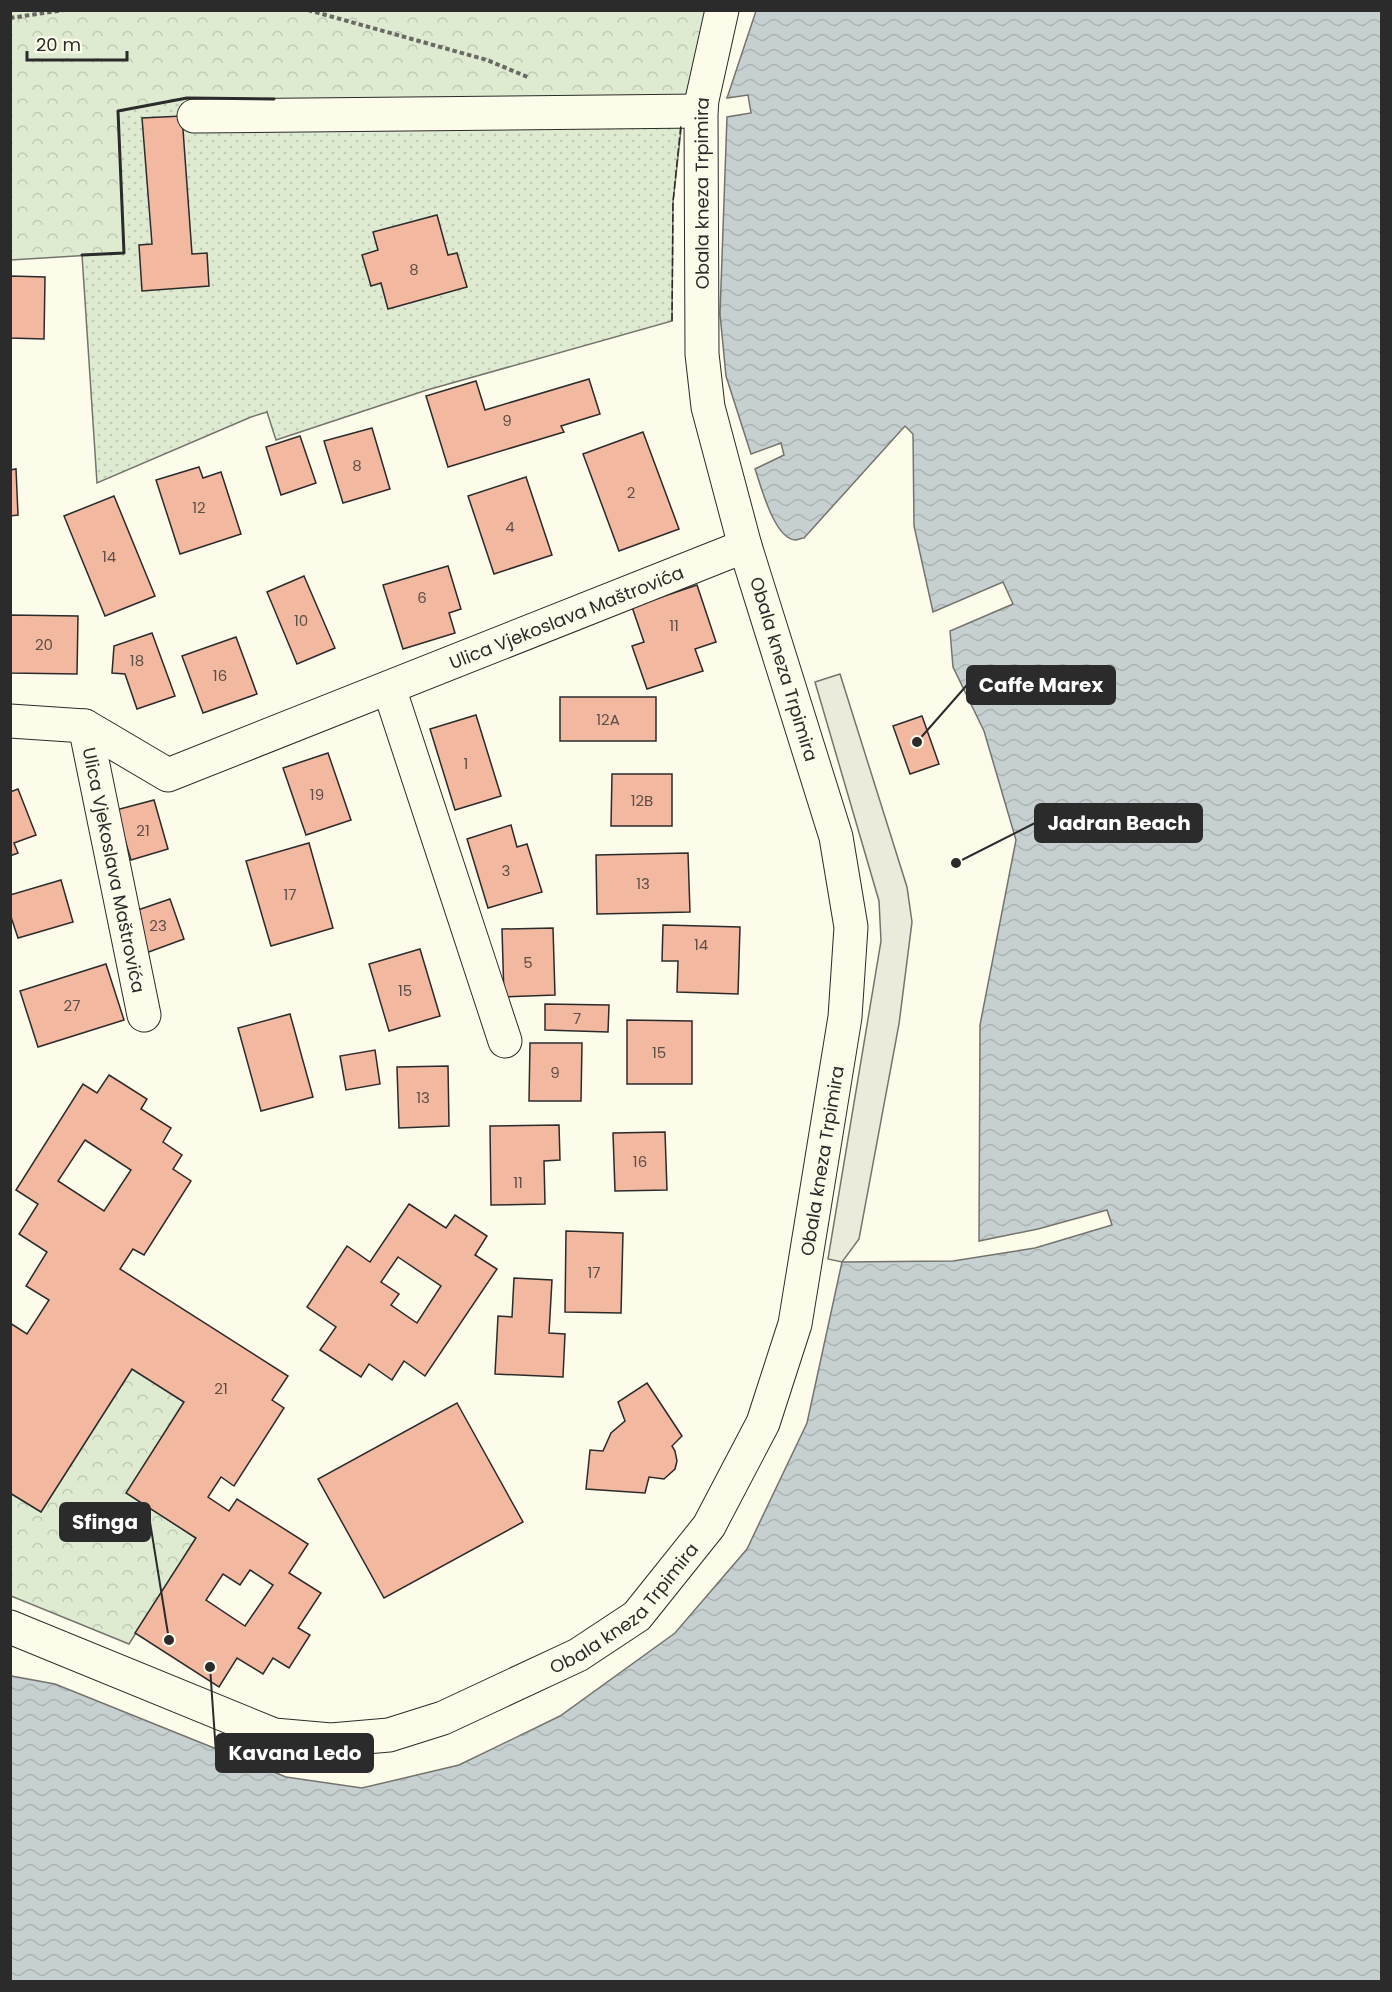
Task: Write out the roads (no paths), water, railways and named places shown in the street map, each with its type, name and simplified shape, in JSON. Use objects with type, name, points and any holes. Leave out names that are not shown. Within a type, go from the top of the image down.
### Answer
[{"type":"street","name":"Obala kneza Trpimira","points":[[10,1627],[274,1735],[331,1740],[389,1735],[443,1718],[578,1655],[636,1616],[709,1526],[763,1423],[795,1324],[845,1017],[851,927],[836,837],[745,546],[708,406],[702,354],[701,111],[722,10]]},
{"type":"street","points":[[194,116],[701,111]]},
{"type":"street","name":"Ulica Vjekoslava Maštrovića","points":[[10,721],[85,726],[168,775],[745,546]]},
{"type":"street","points":[[389,688],[505,1041]]},
{"type":"street","name":"Ulica Vjekoslava Maštrovića","points":[[85,726],[144,1015]]},
{"type":"water","points":[[756,11],[1381,11],[1381,1981],[11,1981],[11,1676],[55,1684],[286,1777],[362,1788],[459,1765],[560,1716],[675,1633],[747,1549],[807,1423],[842,1262],[953,1261],[1035,1248],[1112,1225],[1107,1210],[1038,1229],[979,1241],[980,1025],[1016,840],[984,731],[953,667],[950,631],[1013,604],[1003,582],[933,612],[914,526],[913,434],[905,426],[804,538],[795,540],[787,537],[769,510],[755,469],[784,455],[781,443],[751,454],[726,376],[720,314],[727,117],[751,113],[748,95],[727,98]]},
{"type":"place","name":"Caffe Marex","points":[[917,742]]},
{"type":"place","name":"Jadran Beach","points":[[956,863]]},
{"type":"place","name":"Sfinga","points":[[169,1640]]},
{"type":"place","name":"Kavana Ledo","points":[[210,1667]]}]
